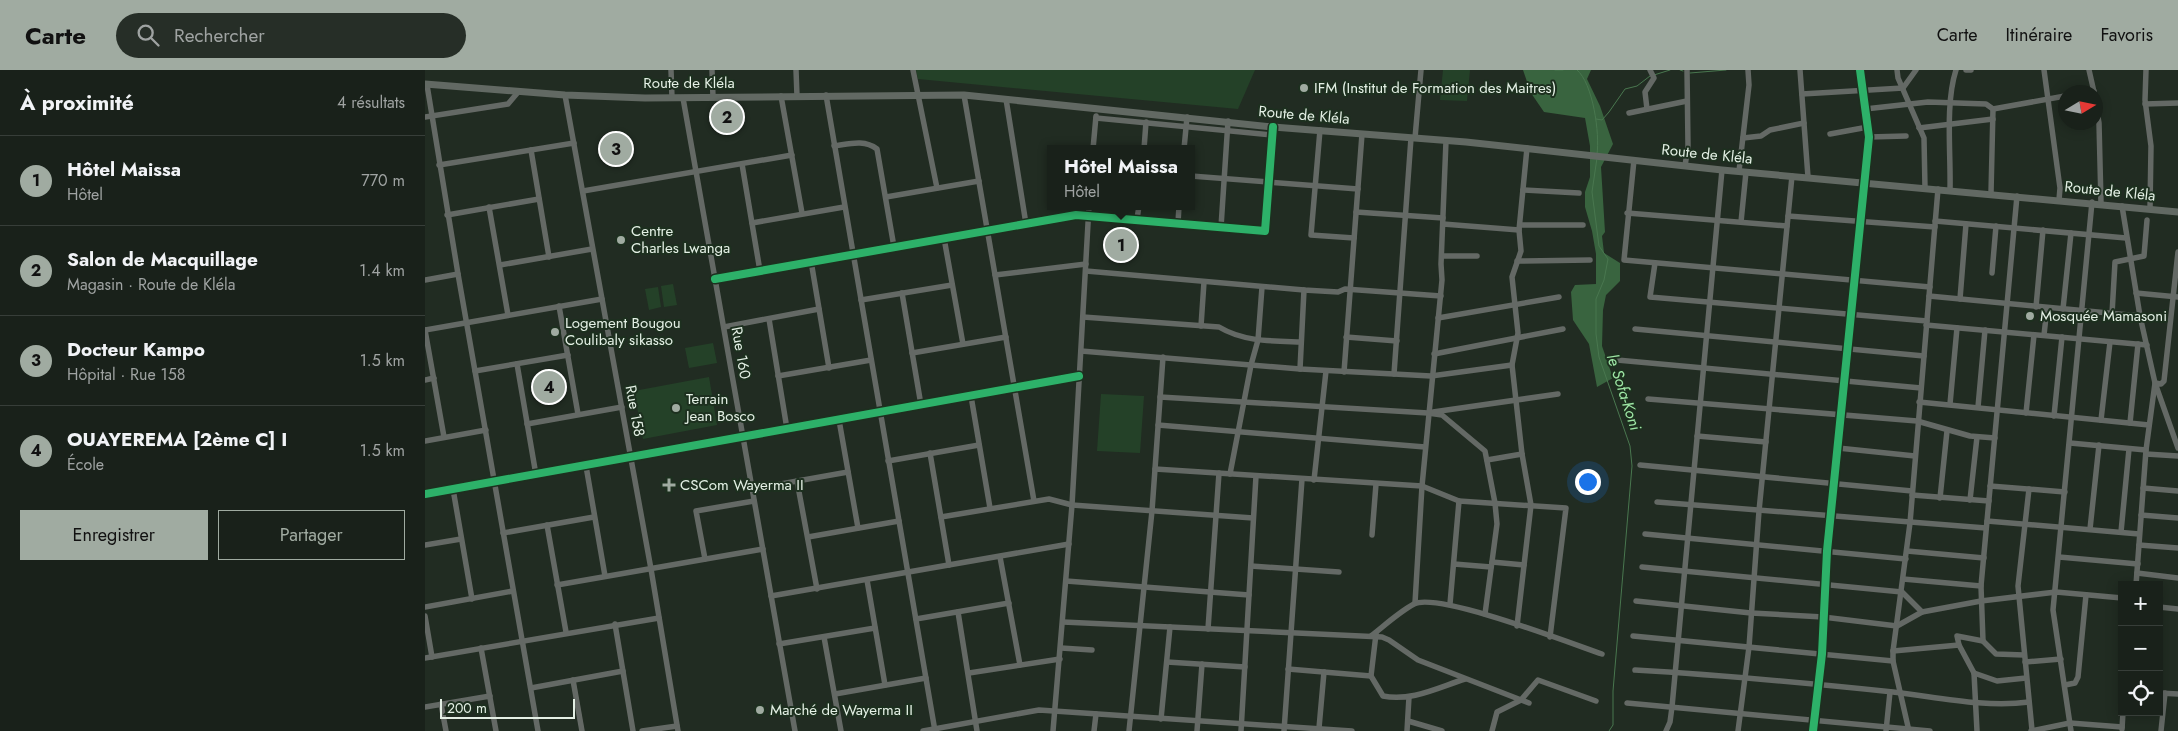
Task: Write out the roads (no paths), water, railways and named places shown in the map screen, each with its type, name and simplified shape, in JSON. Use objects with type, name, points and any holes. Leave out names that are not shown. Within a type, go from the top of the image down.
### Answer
[{"type":"main road","name":"Route de Kléla","points":[[426,84],[565,95],[672,98],[964,95],[1273,126],[1527,148],[1722,170],[2092,202],[2178,212]]},
{"type":"street","points":[[671,70],[672,98]]},
{"type":"street","points":[[713,70],[713,97]]},
{"type":"street","points":[[796,70],[797,96]]},
{"type":"street","points":[[913,70],[937,188]]},
{"type":"street","points":[[1394,374],[1405,215],[1421,70]]},
{"type":"street","points":[[1647,109],[1645,92],[1654,78],[1650,70]]},
{"type":"street","points":[[1685,166],[1688,146],[1687,70]]},
{"type":"street","points":[[1741,222],[1743,138],[1749,85],[1748,70]]},
{"type":"street","points":[[1800,70],[1808,177]]},
{"type":"street","points":[[1813,731],[1821,654],[1827,551],[1835,484],[1859,220],[1869,137],[1860,70]]},
{"type":"street","points":[[1897,70],[1924,138],[1925,188]]},
{"type":"street","points":[[1802,94],[1903,88],[1917,70]]},
{"type":"street","points":[[1950,190],[1952,85],[1957,70]]},
{"type":"street","points":[[1966,70],[1971,70]]},
{"type":"street","points":[[2044,70],[2060,188],[2059,200]]},
{"type":"street","points":[[2089,70],[2092,85]]},
{"type":"street","points":[[2146,70],[2145,104],[2151,146],[2151,209]]},
{"type":"street","points":[[426,84],[428,117],[439,165],[538,731]]},
{"type":"street","points":[[428,117],[508,104],[519,92]]},
{"type":"street","name":"Rue 158","points":[[565,95],[678,728]]},
{"type":"street","points":[[825,95],[935,730]]},
{"type":"street","points":[[964,95],[1034,501]]},
{"type":"street","points":[[781,96],[802,213]]},
{"type":"street","name":"Rue 160","points":[[683,98],[795,731]]},
{"type":"street","points":[[1865,109],[1909,103],[1986,104],[1993,108],[2058,98]]},
{"type":"street","points":[[1006,99],[1026,224]]},
{"type":"street","points":[[1629,113],[1687,101]]},
{"type":"street","points":[[2145,104],[2178,103]]},
{"type":"street","points":[[1093,145],[1097,108]]},
{"type":"street","points":[[1991,193],[1993,108]]},
{"type":"street","points":[[1184,145],[1187,117]]},
{"type":"street","points":[[1096,118],[1273,135]]},
{"type":"street","points":[[1919,128],[1993,119]]},
{"type":"street","points":[[1221,227],[1228,121]]},
{"type":"street","points":[[1144,145],[1146,122]]},
{"type":"street","points":[[1743,138],[1761,136],[1770,130],[1804,123]]},
{"type":"street","points":[[715,279],[1076,215],[1265,231],[1273,126]]},
{"type":"street","points":[[1829,134],[1868,127]]},
{"type":"street","points":[[1320,130],[1311,235],[1354,238]]},
{"type":"street","points":[[2099,130],[2101,203]]},
{"type":"street","points":[[1344,372],[1363,134]]},
{"type":"street","points":[[1869,137],[1906,136]]},
{"type":"street","points":[[1415,603],[1431,376],[1443,280],[1441,256],[1446,141]]},
{"type":"street","points":[[834,146],[861,142],[871,144],[877,148],[894,247]]},
{"type":"street","points":[[439,165],[574,143]]},
{"type":"street","points":[[1517,626],[1531,505],[1522,454],[1512,365],[1517,338],[1512,276],[1521,251],[1519,228],[1527,148]]},
{"type":"street","points":[[531,150],[549,257]]},
{"type":"street","points":[[583,192],[792,155]]},
{"type":"street","points":[[1633,160],[1624,260],[1930,287]]},
{"type":"street","points":[[742,164],[760,271]]},
{"type":"street","points":[[1666,731],[1670,722],[1672,707],[1722,170]]},
{"type":"street","points":[[1195,176],[1358,189]]},
{"type":"street","points":[[1738,731],[1749,647],[1762,476],[1792,176]]},
{"type":"street","points":[[886,197],[979,181]]},
{"type":"street","points":[[1909,729],[1893,661],[1893,651],[1910,523],[1917,421],[1938,189]]},
{"type":"street","points":[[1523,190],[1579,193]]},
{"type":"street","points":[[1983,641],[1981,586],[2017,196]]},
{"type":"street","points":[[447,215],[539,198]]},
{"type":"street","points":[[2071,731],[2053,610],[2073,418],[2092,202]]},
{"type":"street","points":[[752,222],[844,206]]},
{"type":"street","points":[[2122,206],[2140,316],[2155,382],[2178,448]]},
{"type":"street","points":[[489,207],[508,315]]},
{"type":"street","points":[[1053,731],[1072,505],[1089,210]]},
{"type":"street","points":[[1137,219],[1138,210]]},
{"type":"street","points":[[1178,224],[1179,210]]},
{"type":"street","points":[[1356,212],[1405,215],[1443,221],[1519,228],[1583,225]]},
{"type":"street","points":[[1627,213],[1787,226]]},
{"type":"street","points":[[1787,216],[1966,224],[2127,238]]},
{"type":"street","points":[[2112,314],[2115,262],[2144,256],[2147,220]]},
{"type":"street","points":[[1960,299],[1966,224]]},
{"type":"street","points":[[1992,273],[1996,226]]},
{"type":"street","points":[[2036,307],[2043,230]]},
{"type":"street","points":[[2063,310],[2071,233]]},
{"type":"street","points":[[944,238],[963,344]]},
{"type":"street","points":[[500,265],[592,249]]},
{"type":"street","points":[[2155,382],[2161,384],[2164,381],[2170,328],[2176,297],[2178,252]]},
{"type":"street","points":[[1441,256],[1477,256]]},
{"type":"street","points":[[1517,261],[1590,260]]},
{"type":"street","points":[[811,262],[829,368]]},
{"type":"street","points":[[1655,263],[1650,297],[2147,345]]},
{"type":"street","points":[[995,275],[1086,264]]},
{"type":"street","points":[[1086,272],[1304,290],[1338,292],[1350,290],[1441,296]]},
{"type":"street","points":[[425,280],[457,274]]},
{"type":"street","points":[[1201,326],[1205,282]]},
{"type":"street","points":[[861,300],[952,284]]},
{"type":"street","points":[[1230,474],[1243,402],[1258,340],[1262,287]]},
{"type":"street","points":[[1300,369],[1304,290]]},
{"type":"street","points":[[902,293],[921,405]]},
{"type":"street","points":[[2136,293],[2176,297]]},
{"type":"street","points":[[1438,318],[1559,296]]},
{"type":"street","points":[[1929,296],[2140,316]]},
{"type":"street","points":[[444,437],[425,330],[602,299]]},
{"type":"street","points":[[559,306],[578,414]]},
{"type":"street","points":[[2044,335],[2047,308]]},
{"type":"street","points":[[724,327],[819,309]]},
{"type":"street","points":[[1083,317],[1219,328],[1232,336],[1258,340],[1301,342]]},
{"type":"street","points":[[769,319],[787,429]]},
{"type":"street","points":[[1950,404],[1957,328]]},
{"type":"street","points":[[2170,328],[2178,328]]},
{"type":"street","points":[[1434,354],[1563,329]]},
{"type":"street","points":[[1635,329],[1924,356]]},
{"type":"street","points":[[1978,408],[1985,330]]},
{"type":"street","points":[[2027,413],[2034,335]]},
{"type":"street","points":[[912,353],[1006,336]]},
{"type":"street","points":[[1346,337],[1397,340]]},
{"type":"street","points":[[2054,416],[2062,337]]},
{"type":"street","points":[[2101,420],[2110,342]]},
{"type":"street","points":[[2130,423],[2138,344]]},
{"type":"street","points":[[1081,351],[1327,371],[1431,376],[1512,365]]},
{"type":"street","points":[[475,371],[567,355]]},
{"type":"street","points":[[1129,731],[1152,511],[1163,358]]},
{"type":"street","points":[[778,376],[871,360]]},
{"type":"street","points":[[1617,360],[1772,376],[1921,388]]},
{"type":"street","points":[[517,364],[536,475]]},
{"type":"street","points":[[1314,480],[1327,371]]},
{"type":"street","points":[[425,494],[1079,376]]},
{"type":"street","points":[[425,380],[433,378]]},
{"type":"street","points":[[2136,581],[2146,452],[2155,382]]},
{"type":"street","points":[[1428,412],[1557,394]]},
{"type":"street","points":[[971,396],[990,508]]},
{"type":"street","points":[[1160,397],[1428,412],[1442,415],[1485,451],[1487,460],[1497,524],[1485,614]]},
{"type":"street","points":[[1648,399],[1917,421],[1947,431],[1977,437],[1995,438]]},
{"type":"street","points":[[1919,402],[2149,425]]},
{"type":"street","points":[[527,424],[622,406]]},
{"type":"street","points":[[839,420],[858,528]]},
{"type":"street","points":[[1158,425],[1425,447]]},
{"type":"street","points":[[425,441],[486,430]]},
{"type":"street","points":[[1940,498],[1947,431]]},
{"type":"street","points":[[1697,436],[1766,442]]},
{"type":"street","points":[[1970,500],[1977,437]]},
{"type":"street","points":[[2070,442],[2178,456]]},
{"type":"street","points":[[888,461],[979,445]]},
{"type":"street","points":[[2090,529],[2099,446]]},
{"type":"street","points":[[1838,448],[1915,456]]},
{"type":"street","points":[[2121,532],[2129,449]]},
{"type":"street","points":[[930,453],[949,565]]},
{"type":"street","points":[[1487,460],[1522,454]]},
{"type":"street","points":[[1640,465],[1762,476],[1912,493],[1940,498],[1989,502]]},
{"type":"street","points":[[586,466],[605,576]]},
{"type":"street","points":[[1155,469],[1422,486],[1459,501],[1566,508],[1550,637]]},
{"type":"street","points":[[752,489],[848,472]]},
{"type":"street","points":[[1208,629],[1219,473]]},
{"type":"street","points":[[1241,731],[1256,476]]},
{"type":"street","points":[[1284,729],[1302,479]]},
{"type":"street","points":[[797,481],[817,589]]},
{"type":"street","points":[[1372,534],[1376,484]]},
{"type":"street","points":[[1990,486],[2065,492]]},
{"type":"street","points":[[2143,488],[2178,491]]},
{"type":"street","points":[[453,489],[473,599]]},
{"type":"street","points":[[2029,489],[2018,586],[2032,731],[2070,723],[2122,729],[2123,716]]},
{"type":"street","points":[[941,516],[1049,499],[1072,505],[1253,518]]},
{"type":"street","points":[[705,559],[696,511],[754,501]]},
{"type":"street","points":[[1450,604],[1459,501]]},
{"type":"street","points":[[1657,502],[1986,528]]},
{"type":"street","points":[[2141,515],[2178,518]]},
{"type":"street","points":[[503,533],[594,517]]},
{"type":"street","points":[[808,537],[899,521]]},
{"type":"street","points":[[1987,521],[2139,534]]},
{"type":"street","points":[[547,525],[566,632]]},
{"type":"street","points":[[1645,534],[1688,536],[1906,559]]},
{"type":"street","points":[[425,545],[461,539]]},
{"type":"street","points":[[771,596],[1069,544]]},
{"type":"street","points":[[2139,544],[2178,548]]},
{"type":"street","points":[[557,584],[763,549]]},
{"type":"street","points":[[1907,551],[1984,558]]},
{"type":"street","points":[[1000,557],[1020,665]]},
{"type":"street","points":[[2059,557],[2138,564]]},
{"type":"street","points":[[1454,564],[1524,565]]},
{"type":"street","points":[[1251,566],[1339,572]]},
{"type":"street","points":[[1642,567],[1902,592],[1922,612]]},
{"type":"street","points":[[2137,573],[2178,578]]},
{"type":"street","points":[[1903,579],[1981,586]]},
{"type":"street","points":[[867,580],[885,685]]},
{"type":"street","points":[[1066,581],[1249,595]]},
{"type":"street","points":[[425,607],[513,591]]},
{"type":"street","points":[[1635,600],[1751,612],[1823,617],[1897,626],[1922,612],[1981,601],[2056,592],[2118,598]]},
{"type":"street","points":[[2065,685],[2075,683],[2078,677],[2086,595]]},
{"type":"street","points":[[916,619],[1009,603]]},
{"type":"street","points":[[1466,679],[1409,697],[1383,696],[1371,676],[1374,635],[1415,603],[1450,604],[1602,654]]},
{"type":"street","points":[[2163,607],[2178,609]]},
{"type":"street","points":[[958,612],[977,731]]},
{"type":"street","points":[[425,616],[432,657]]},
{"type":"street","points":[[425,658],[566,632],[659,618]]},
{"type":"street","points":[[1063,622],[1374,635],[1389,640],[1418,660],[1529,703]]},
{"type":"street","points":[[615,624],[633,731]]},
{"type":"street","points":[[1161,718],[1170,627]]},
{"type":"street","points":[[779,644],[875,628]]},
{"type":"street","points":[[1633,636],[1893,661]]},
{"type":"street","points":[[1977,731],[1974,673],[1959,644],[1957,636],[1983,641],[1996,654],[2024,655]]},
{"type":"street","points":[[824,637],[841,731]]},
{"type":"street","points":[[1893,651],[1959,644]]},
{"type":"street","points":[[481,648],[496,731]]},
{"type":"street","points":[[1061,648],[1092,650]]},
{"type":"street","points":[[969,673],[1060,658]]},
{"type":"street","points":[[2025,662],[2061,660]]},
{"type":"street","points":[[1167,662],[1245,667]]},
{"type":"street","points":[[1197,731],[1201,664]]},
{"type":"street","points":[[1289,669],[1371,676]]},
{"type":"street","points":[[1635,670],[1818,685],[1976,702],[2012,704],[2029,702]]},
{"type":"street","points":[[531,688],[623,671]]},
{"type":"street","points":[[1319,728],[1324,672]]},
{"type":"street","points":[[1974,673],[1997,681],[2026,678]]},
{"type":"street","points":[[835,694],[926,678]]},
{"type":"street","points":[[573,680],[582,731]]},
{"type":"street","points":[[1492,731],[1497,712],[1521,700],[1538,680],[1596,701]]},
{"type":"street","points":[[1887,728],[1890,692]]},
{"type":"street","points":[[2163,693],[2178,694]]},
{"type":"street","points":[[425,707],[490,696]]},
{"type":"street","points":[[1407,731],[1409,697]]},
{"type":"street","points":[[1627,703],[1930,731]]},
{"type":"street","points":[[441,704],[445,731]]},
{"type":"street","points":[[923,731],[1039,710],[1242,724],[1284,729],[1319,728],[1352,731]]},
{"type":"street","points":[[1094,731],[1096,714]]},
{"type":"street","points":[[2161,716],[2161,731]]},
{"type":"street","points":[[1408,721],[1441,731]]},
{"type":"street","points":[[642,731],[678,728]]},
{"type":"waterway","name":"le Sofa-Koni","points":[[1555,70],[1563,70]]},
{"type":"waterway","name":"le Sofa-Koni","points":[[1577,70],[1587,86],[1594,109],[1598,145],[1597,154]]},
{"type":"waterway","points":[[1654,75],[1670,70]]},
{"type":"waterway","points":[[1690,73],[1726,70]]},
{"type":"waterway","points":[[1596,119],[1602,120],[1625,89],[1637,86],[1650,76]]},
{"type":"waterway","name":"le Sofa-Koni","points":[[1597,158],[1592,192],[1599,246],[1608,259],[1604,280],[1596,299],[1596,334],[1599,357],[1630,446],[1632,466],[1613,691],[1613,725],[1609,731]]},
{"type":"place","name":"IFM (Institut de Formation des Maitres)","points":[[1304,88]]},
{"type":"place","name":"Salon de Macquillage","points":[[727,117]]},
{"type":"place","name":"Docteur Kampo","points":[[616,149]]},
{"type":"place","name":"Centre Charles Lwanga","points":[[621,240]]},
{"type":"place","name":"Hôtel Maissa","points":[[1121,245]]},
{"type":"place","name":"Mosquée Mamasoni","points":[[2030,316]]},
{"type":"place","name":"Logement Bougou Coulibaly sikasso","points":[[555,332]]},
{"type":"place","name":"OUAYEREMA [2ème C] I","points":[[549,387]]},
{"type":"place","name":"Terrain Jean Bosco","points":[[676,408]]},
{"type":"place","name":"CSCom Wayerma II","points":[[669,485]]},
{"type":"place","name":"Marché de Wayerma II","points":[[760,710]]}]
